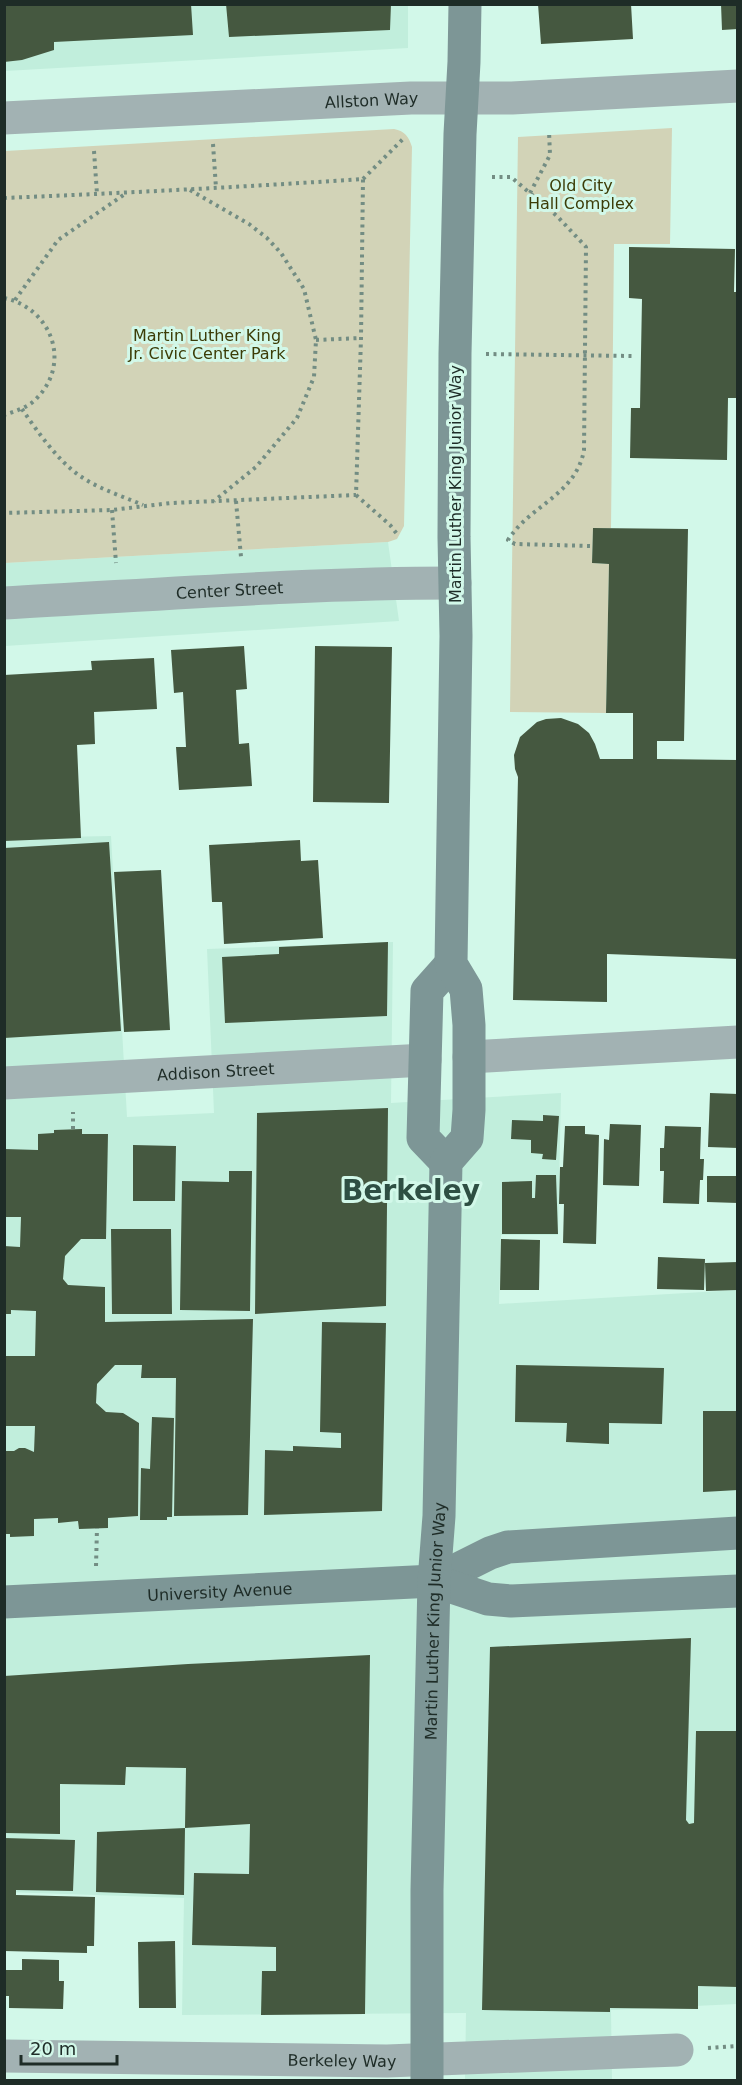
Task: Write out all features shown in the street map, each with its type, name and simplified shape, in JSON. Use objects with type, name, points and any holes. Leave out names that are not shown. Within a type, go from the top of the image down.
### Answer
[{"type":"street","name":"Martin Luther King Junior Way","points":[[451,964],[456,636],[455,354],[465,4]]},
{"type":"street","name":"Allston Way","points":[[4,118],[411,98],[549,96],[738,86]]},
{"type":"street","name":"Center Street","points":[[4,603],[243,590],[455,583]]},
{"type":"street","points":[[451,964],[466,989],[469,1057],[467,1138],[446,1162],[423,1138],[427,991],[451,964]]},
{"type":"street","points":[[469,1057],[738,1042]]},
{"type":"street","name":"Addison Street","points":[[4,1083],[425,1060]]},
{"type":"street","name":"Martin Luther King Junior Way","points":[[427,2070],[427,1890],[434,1581],[439,1516],[446,1162]]},
{"type":"street","name":"University Avenue","points":[[434,1581],[490,1553],[508,1547],[738,1533]]},
{"type":"street","name":"University Avenue","points":[[4,1602],[434,1581],[488,1599],[511,1601],[738,1591]]},
{"type":"street","name":"Berkeley Way","points":[[4,2056],[387,2061],[427,2070],[677,2050]]},
{"type":"path","points":[[530,192],[550,155],[549,131]]},
{"type":"path","points":[[4,198],[363,179],[403,139]]},
{"type":"path","points":[[213,144],[216,188]]},
{"type":"path","points":[[94,151],[97,194]]},
{"type":"path","points":[[510,177],[557,216],[586,247],[584,450],[581,465],[562,490],[517,526],[508,540],[515,544],[590,546]]},
{"type":"path","points":[[356,495],[363,179]]},
{"type":"path","points":[[189,190],[249,224],[281,253],[304,289],[316,340],[314,377],[297,418],[256,467],[214,501]]},
{"type":"path","points":[[15,300],[58,240],[128,193]]},
{"type":"path","points":[[4,298],[15,300],[30,308],[43,320],[51,335],[55,352],[53,369],[47,385],[37,399],[22,409],[4,415]]},
{"type":"path","points":[[316,340],[361,338]]},
{"type":"path","points":[[455,354],[632,356]]},
{"type":"path","points":[[22,409],[39,435],[78,475],[144,505]]},
{"type":"path","points":[[4,513],[112,510],[144,505],[356,495],[397,534]]},
{"type":"path","points":[[236,501],[243,590]]},
{"type":"path","points":[[112,510],[118,597]]},
{"type":"shaded area","points":[[5,5],[408,5],[408,48],[5,71]]},
{"type":"shaded area","points":[[388,542],[399,621],[5,646],[5,563]]},
{"type":"shaded area","points":[[111,836],[127,1117],[214,1113],[207,949],[393,942],[391,1103],[561,1093],[558,1235],[501,1235],[499,1304],[737,1290],[737,2004],[611,2010],[612,2080],[465,2080],[466,2013],[182,2015],[184,1898],[5,1892],[5,838]]},
{"type":"green space","name":"Old City Hall Complex","points":[[672,128],[670,244],[614,244],[611,528],[593,528],[592,563],[609,564],[606,713],[510,712],[518,137]]},
{"type":"green space","name":"Martin Luther King Jr. Civic Center Park","points":[[394,129],[406,135],[412,147],[404,526],[397,539],[388,542],[5,563],[5,151]]},
{"type":"building","points":[[4,4],[191,4],[193,35],[54,42],[54,50],[22,60],[4,62]]},
{"type":"building","points":[[226,4],[391,4],[390,30],[229,37]]},
{"type":"building","points":[[538,4],[631,4],[633,39],[541,44]]},
{"type":"building","points":[[721,4],[738,4],[738,29],[722,30]]},
{"type":"building","points":[[629,247],[735,249],[734,292],[738,292],[738,398],[728,398],[727,460],[630,458],[631,408],[640,408],[642,299],[629,298]]},
{"type":"building","points":[[593,528],[688,529],[684,741],[657,741],[657,759],[738,760],[738,959],[607,954],[607,1002],[513,1000],[518,777],[514,755],[520,737],[537,722],[561,718],[578,724],[589,733],[600,759],[633,759],[633,713],[606,713],[609,564],[592,563]]},
{"type":"building","points":[[244,646],[247,689],[236,690],[239,744],[249,743],[252,786],[179,790],[176,747],[186,747],[183,692],[174,693],[171,650]]},
{"type":"building","points":[[315,646],[392,647],[389,803],[313,802]]},
{"type":"building","points":[[154,658],[157,709],[94,712],[95,744],[77,745],[81,838],[4,841],[4,675],[92,670],[91,661]]},
{"type":"building","points":[[300,840],[301,861],[318,860],[323,938],[224,944],[222,902],[212,902],[209,845]]},
{"type":"building","points":[[109,842],[121,1031],[4,1038],[4,848]]},
{"type":"building","points":[[161,870],[170,1030],[124,1032],[114,872]]},
{"type":"building","points":[[388,942],[387,1016],[225,1023],[222,957],[279,954],[279,947]]},
{"type":"building","points":[[710,1093],[738,1094],[738,1148],[708,1147]]},
{"type":"building","points":[[388,1108],[386,1306],[255,1314],[257,1113]]},
{"type":"building","points":[[543,1115],[559,1116],[556,1160],[542,1159],[543,1154],[531,1153],[531,1140],[511,1139],[512,1120],[543,1121]]},
{"type":"building","points":[[610,1124],[641,1125],[639,1186],[603,1185],[604,1139],[609,1140]]},
{"type":"building","points":[[565,1126],[585,1126],[585,1134],[599,1135],[596,1244],[563,1243],[564,1204],[559,1204],[560,1167],[563,1167]]},
{"type":"building","points":[[665,1126],[701,1127],[700,1159],[704,1159],[699,1204],[663,1203],[664,1171],[660,1171],[660,1148],[664,1148]]},
{"type":"building","points":[[82,1129],[82,1134],[108,1134],[106,1239],[81,1239],[65,1256],[63,1279],[68,1285],[105,1287],[105,1322],[253,1319],[248,1515],[174,1516],[176,1378],[141,1378],[142,1365],[115,1365],[97,1384],[96,1403],[106,1412],[123,1413],[139,1423],[138,1516],[108,1518],[108,1528],[79,1529],[78,1521],[58,1523],[58,1518],[34,1519],[34,1536],[10,1537],[10,1534],[4,1534],[4,1451],[25,1448],[34,1452],[35,1426],[4,1426],[4,1356],[35,1356],[36,1311],[11,1310],[11,1314],[4,1314],[4,1246],[20,1247],[21,1217],[4,1217],[4,1149],[38,1150],[38,1134],[54,1133],[54,1130]]},
{"type":"building","points":[[133,1145],[176,1146],[175,1201],[133,1201]]},
{"type":"building","points":[[229,1171],[252,1171],[250,1311],[180,1310],[182,1181],[229,1182]]},
{"type":"building","points":[[536,1175],[556,1175],[558,1234],[502,1234],[502,1182],[532,1181],[532,1198],[535,1198]]},
{"type":"building","points":[[707,1176],[738,1176],[738,1203],[707,1202]]},
{"type":"building","points":[[111,1229],[171,1229],[172,1314],[112,1314]]},
{"type":"building","points":[[501,1239],[540,1240],[539,1290],[500,1290]]},
{"type":"building","points":[[658,1257],[705,1259],[704,1290],[657,1289]]},
{"type":"building","points":[[738,1262],[738,1290],[706,1291],[705,1263]]},
{"type":"building","points":[[322,1322],[386,1323],[382,1511],[264,1515],[265,1450],[293,1451],[293,1446],[341,1448],[341,1433],[320,1432]]},
{"type":"building","points":[[516,1365],[664,1368],[662,1424],[609,1423],[609,1444],[566,1442],[567,1423],[515,1422]]},
{"type":"building","points":[[703,1411],[738,1411],[738,1490],[703,1492]]},
{"type":"building","points":[[152,1417],[174,1418],[172,1517],[167,1517],[167,1520],[140,1520],[141,1468],[150,1469]]},
{"type":"building","points":[[691,1638],[686,1820],[689,1824],[694,1823],[696,1731],[738,1731],[738,1987],[698,1986],[698,2009],[610,2008],[610,2012],[482,2010],[490,1647]]},
{"type":"building","points":[[370,1655],[365,2014],[261,2015],[262,1971],[276,1971],[276,1947],[192,1945],[194,1873],[249,1874],[250,1824],[185,1828],[186,1768],[126,1767],[125,1785],[60,1784],[60,1834],[4,1833],[4,1676]]},
{"type":"building","points":[[185,1828],[184,1895],[96,1892],[97,1832]]},
{"type":"building","points":[[4,1838],[75,1840],[73,1891],[16,1890],[16,1895],[95,1897],[94,1946],[87,1946],[87,1953],[4,1951]]},
{"type":"building","points":[[175,1941],[176,2008],[139,2008],[138,1942]]},
{"type":"building","points":[[22,1959],[59,1960],[59,1981],[64,1981],[63,2009],[9,2008],[9,1996],[4,1996],[4,1970],[22,1970]]},
{"type":"district","name":"Berkeley","points":[[411,1190]]}]
